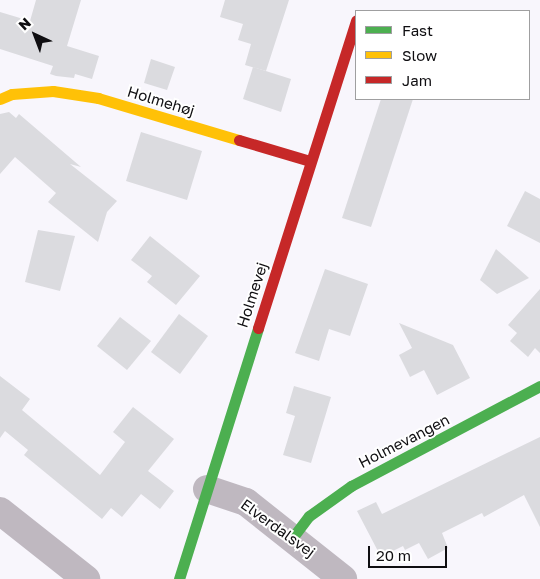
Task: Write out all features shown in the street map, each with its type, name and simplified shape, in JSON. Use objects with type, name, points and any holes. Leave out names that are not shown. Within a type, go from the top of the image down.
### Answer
[{"type":"street","name":"Holmevej","points":[[179,579],[355,23]]},
{"type":"street","name":"Holmehøj","points":[[0,98],[12,94],[53,91],[98,98],[310,161]]},
{"type":"street","name":"Holmevangen","points":[[292,537],[309,516],[351,486],[540,386]]},
{"type":"street","name":"Elverdalsvej","points":[[207,489],[246,502],[343,579]]},
{"type":"street","points":[[0,511],[86,579]]},
{"type":"building","points":[[36,0],[81,0],[67,46],[99,56],[92,79],[75,74],[74,78],[56,76],[50,74],[53,66],[0,49],[0,12],[30,21]]},
{"type":"building","points":[[225,0],[289,0],[266,71],[245,65],[251,44],[238,40],[243,24],[220,17]]},
{"type":"building","points":[[151,59],[175,67],[167,90],[144,83]]},
{"type":"building","points":[[253,67],[291,79],[281,112],[243,99]]},
{"type":"building","points":[[381,100],[413,100],[371,227],[342,218]]},
{"type":"building","points":[[9,112],[16,118],[19,114],[81,167],[70,164],[117,201],[107,212],[98,242],[48,202],[56,193],[15,157],[0,174],[0,114]]},
{"type":"building","points":[[141,132],[202,151],[187,200],[126,181]]},
{"type":"building","points":[[525,191],[540,199],[540,243],[507,226]]},
{"type":"building","points":[[38,230],[75,236],[60,291],[25,282]]},
{"type":"building","points":[[150,236],[200,276],[176,305],[147,282],[152,276],[131,260]]},
{"type":"building","points":[[496,249],[529,278],[497,294],[480,280]]},
{"type":"building","points":[[325,269],[368,284],[350,336],[329,329],[319,361],[295,353]]},
{"type":"building","points":[[540,289],[540,353],[535,348],[528,357],[510,341],[517,333],[508,325]]},
{"type":"building","points":[[179,314],[208,336],[180,374],[151,352]]},
{"type":"building","points":[[120,317],[151,341],[127,370],[97,346]]},
{"type":"building","points":[[399,323],[453,345],[470,378],[437,395],[424,370],[410,377],[399,355],[412,348]]},
{"type":"building","points":[[0,376],[30,399],[22,410],[100,475],[125,442],[113,432],[133,407],[174,439],[148,471],[174,491],[160,509],[141,494],[122,517],[111,508],[102,519],[24,455],[28,450],[5,431],[0,438]]},
{"type":"building","points":[[294,386],[331,397],[311,463],[283,455],[295,416],[286,413]]},
{"type":"building","points":[[540,437],[540,527],[524,495],[484,517],[482,513],[442,533],[448,548],[428,559],[419,543],[405,550],[403,546],[381,557],[357,511],[376,502],[382,514]]},
{"type":"traffic: fast","points":[[179,579],[258,328]]},
{"type":"traffic: fast","points":[[293,537],[309,516],[351,486],[540,386]]},
{"type":"traffic: slow","points":[[0,99],[12,94],[53,91],[98,98],[239,140]]},
{"type":"traffic: jam","points":[[258,328],[355,23]]},
{"type":"traffic: jam","points":[[239,140],[310,161]]}]
